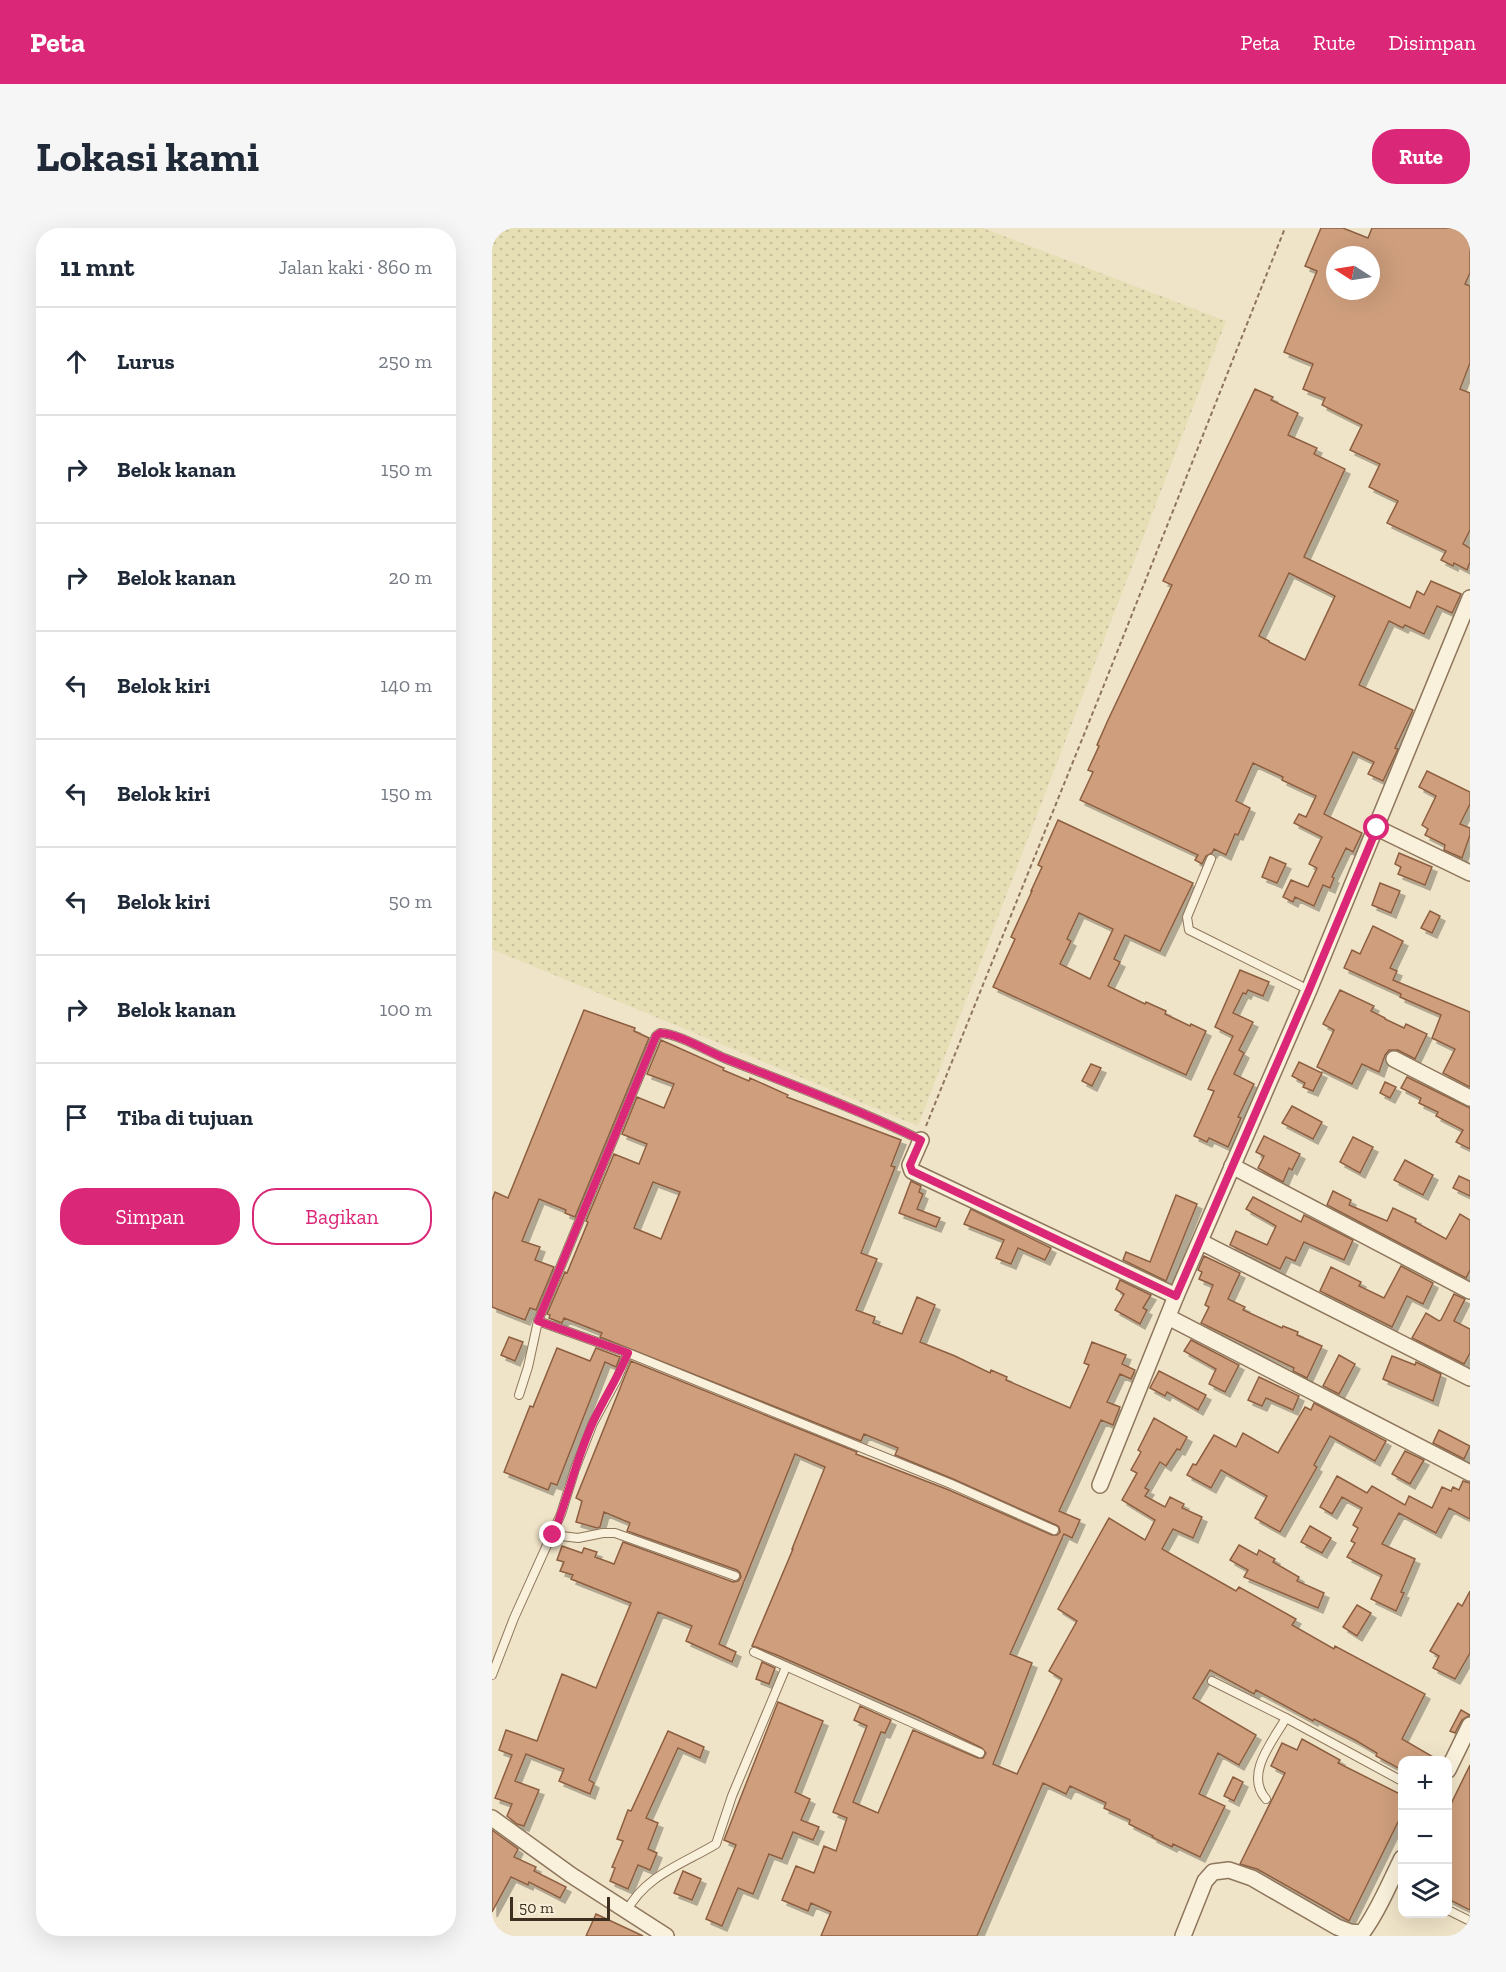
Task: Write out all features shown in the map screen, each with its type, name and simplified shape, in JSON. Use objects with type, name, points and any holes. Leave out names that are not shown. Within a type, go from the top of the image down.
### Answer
[{"type":"street","points":[[1100,1485],[1176,1296],[1377,828],[1470,598]]},
{"type":"street","points":[[1377,828],[1470,873]]},
{"type":"street","points":[[1394,1059],[1470,1098]]},
{"type":"street","points":[[921,1140],[910,1165],[912,1171],[1176,1296]]},
{"type":"street","points":[[1232,1166],[1470,1291]]},
{"type":"street","points":[[1200,1242],[1470,1378]]},
{"type":"street","points":[[1168,1317],[1470,1473]]},
{"type":"street","points":[[1452,1762],[1470,1725]]},
{"type":"street","points":[[492,1818],[571,1875],[666,1936]]},
{"type":"street","points":[[1183,1936],[1205,1881],[1213,1872],[1229,1870],[1252,1878],[1337,1927],[1350,1932],[1362,1933],[1374,1918],[1380,1901],[1393,1883],[1400,1864]]},
{"type":"lane","points":[[1211,859],[1187,917],[1189,930],[1309,990]]},
{"type":"lane","points":[[519,1395],[538,1321],[651,1047],[660,1033],[669,1033],[884,1122],[921,1140]]},
{"type":"lane","points":[[538,1321],[628,1353],[940,1479],[1054,1530]]},
{"type":"lane","points":[[492,1675],[514,1618],[553,1535],[593,1423],[628,1353]]},
{"type":"lane","points":[[553,1535],[578,1538],[615,1533],[735,1576]]},
{"type":"lane","points":[[754,1652],[980,1753]]},
{"type":"lane","points":[[627,1911],[633,1899],[669,1869],[716,1844],[732,1796],[786,1667]]},
{"type":"lane","points":[[1212,1681],[1398,1779]]},
{"type":"lane","points":[[1266,1799],[1257,1786],[1257,1776],[1261,1763],[1286,1718]]},
{"type":"lane","points":[[1452,1912],[1470,1922]]},
{"type":"path","points":[[921,1140],[1285,228]]},
{"type":"shaded area","points":[[492,228],[983,228],[1226,321],[918,1126],[492,949]]},
{"type":"building","points":[[1321,228],[1343,228],[1368,238],[1372,228],[1470,228],[1470,273],[1465,284],[1470,286],[1470,363],[1460,389],[1470,393],[1470,530],[1463,544],[1470,548],[1470,562],[1467,570],[1454,563],[1453,566],[1441,560],[1446,551],[1387,523],[1398,501],[1369,487],[1380,464],[1350,450],[1362,425],[1322,405],[1325,398],[1303,389],[1313,364],[1284,352],[1317,271],[1305,266]]},
{"type":"building","points":[[1255,389],[1273,397],[1271,400],[1298,413],[1288,435],[1317,448],[1314,454],[1345,469],[1304,557],[1410,608],[1417,591],[1424,595],[1431,581],[1461,594],[1452,613],[1437,606],[1424,634],[1405,625],[1403,628],[1389,621],[1359,685],[1413,710],[1383,781],[1368,774],[1374,762],[1353,752],[1324,814],[1362,833],[1353,852],[1346,848],[1332,877],[1334,878],[1330,888],[1323,885],[1314,906],[1295,897],[1293,902],[1283,897],[1291,880],[1308,887],[1317,868],[1309,864],[1322,837],[1294,823],[1299,814],[1306,817],[1316,796],[1253,763],[1236,801],[1250,808],[1238,835],[1235,834],[1226,855],[1214,849],[1206,856],[1202,864],[1195,860],[1198,855],[1080,800],[1093,772],[1088,770],[1099,746],[1097,745],[1172,585],[1163,581]],"holes":[[[1289,573],[1335,596],[1305,660],[1259,636]]]},
{"type":"building","points":[[1427,771],[1470,792],[1470,804],[1460,824],[1470,828],[1470,835],[1462,858],[1444,850],[1445,845],[1425,835],[1428,829],[1422,825],[1436,796],[1419,787]]},
{"type":"building","points":[[1058,820],[1193,883],[1160,951],[1125,935],[1114,959],[1120,962],[1108,986],[1145,1004],[1146,1002],[1166,1011],[1165,1014],[1190,1026],[1191,1024],[1206,1031],[1186,1075],[993,987],[1015,939],[1011,937],[1042,867],[1038,865]],"holes":[[[1079,913],[1113,929],[1090,979],[1060,964],[1071,941],[1067,939]]]},
{"type":"building","points":[[1399,853],[1432,867],[1425,885],[1398,874],[1401,867],[1395,864]]},
{"type":"building","points":[[1270,857],[1286,864],[1277,883],[1262,877]]},
{"type":"building","points":[[1380,883],[1400,891],[1391,913],[1372,905]]},
{"type":"building","points":[[1430,911],[1440,916],[1432,933],[1421,928]]},
{"type":"building","points":[[1373,926],[1403,941],[1390,968],[1397,971],[1393,980],[1470,1012],[1470,1087],[1443,1073],[1455,1049],[1432,1038],[1441,1015],[1344,968],[1352,950],[1360,954]]},
{"type":"building","points":[[1240,970],[1269,982],[1263,996],[1248,990],[1246,994],[1243,993],[1233,1013],[1253,1022],[1239,1050],[1244,1053],[1234,1074],[1254,1084],[1238,1117],[1241,1118],[1228,1147],[1209,1138],[1207,1142],[1194,1136],[1214,1091],[1208,1089],[1233,1036],[1215,1027]]},
{"type":"building","points":[[1340,990],[1374,1006],[1371,1011],[1385,1019],[1404,1028],[1406,1024],[1427,1034],[1415,1059],[1398,1050],[1389,1050],[1379,1072],[1362,1064],[1352,1084],[1317,1067],[1334,1030],[1323,1024]]},
{"type":"building","points":[[584,1010],[635,1028],[634,1031],[649,1038],[575,1217],[565,1213],[566,1210],[539,1199],[522,1241],[540,1247],[535,1260],[554,1267],[536,1310],[530,1308],[525,1320],[492,1307],[492,1200],[495,1192],[508,1198]]},
{"type":"building","points":[[661,1040],[724,1068],[723,1070],[749,1081],[750,1078],[788,1095],[787,1097],[901,1140],[891,1166],[895,1167],[861,1253],[877,1259],[856,1310],[875,1317],[873,1323],[902,1334],[917,1297],[935,1305],[920,1342],[990,1373],[991,1370],[1007,1377],[1006,1380],[1070,1408],[1089,1365],[1084,1363],[1092,1342],[1126,1355],[1122,1364],[1135,1370],[1131,1379],[1120,1374],[1107,1402],[1120,1407],[1113,1425],[1101,1420],[1059,1511],[1080,1520],[1072,1538],[1064,1534],[1010,1654],[1032,1663],[993,1764],[1017,1774],[1062,1679],[1049,1671],[1077,1621],[1058,1609],[1109,1518],[1145,1540],[1155,1520],[1122,1500],[1137,1473],[1131,1470],[1141,1452],[1138,1450],[1154,1418],[1187,1437],[1180,1450],[1177,1449],[1166,1466],[1160,1462],[1145,1488],[1149,1490],[1145,1496],[1165,1507],[1170,1497],[1184,1504],[1182,1508],[1202,1517],[1193,1538],[1173,1529],[1162,1549],[1236,1591],[1239,1587],[1296,1619],[1292,1625],[1334,1649],[1335,1646],[1425,1694],[1402,1739],[1431,1756],[1398,1756],[1398,1768],[1376,1756],[1377,1753],[1355,1740],[1314,1719],[1313,1721],[1256,1690],[1254,1694],[1210,1670],[1193,1698],[1256,1735],[1239,1765],[1218,1753],[1199,1794],[1225,1806],[1200,1857],[1152,1837],[1129,1824],[1130,1820],[1104,1808],[1106,1803],[1070,1786],[1066,1794],[1043,1783],[977,1936],[821,1936],[831,1912],[811,1903],[808,1911],[782,1900],[796,1866],[814,1873],[824,1846],[836,1851],[847,1818],[833,1812],[867,1726],[854,1720],[860,1706],[891,1720],[885,1733],[881,1732],[853,1802],[878,1813],[913,1730],[978,1758],[983,1758],[986,1753],[982,1748],[918,1717],[752,1646],[825,1467],[795,1454],[719,1644],[736,1652],[732,1662],[686,1641],[692,1626],[658,1612],[589,1780],[594,1783],[590,1794],[559,1781],[564,1769],[526,1754],[515,1781],[539,1790],[524,1826],[517,1824],[507,1816],[512,1804],[495,1798],[512,1755],[499,1750],[506,1730],[537,1741],[562,1674],[596,1688],[631,1603],[571,1579],[573,1575],[560,1571],[564,1562],[557,1560],[562,1546],[582,1553],[584,1548],[597,1552],[595,1557],[614,1564],[623,1542],[733,1582],[738,1581],[741,1577],[737,1570],[627,1531],[630,1523],[604,1512],[600,1527],[576,1522],[582,1501],[576,1498],[631,1361],[949,1490],[1052,1535],[1060,1532],[1056,1525],[895,1455],[898,1448],[864,1434],[861,1441],[600,1337],[602,1333],[564,1318],[562,1323],[549,1318],[550,1315],[547,1314],[565,1272],[567,1273],[614,1154],[639,1164],[647,1144],[622,1134],[637,1097],[664,1108],[674,1084],[647,1074]],"holes":[[[653,1182],[680,1192],[661,1239],[634,1228]]]},
{"type":"building","points":[[1299,1062],[1322,1073],[1313,1091],[1303,1087],[1305,1083],[1292,1076]]},
{"type":"building","points":[[1091,1064],[1101,1068],[1092,1086],[1082,1081]]},
{"type":"building","points":[[1407,1077],[1470,1108],[1470,1149],[1456,1142],[1463,1130],[1436,1116],[1438,1112],[1419,1103],[1421,1098],[1401,1088]]},
{"type":"building","points":[[1385,1082],[1396,1087],[1390,1098],[1380,1093]]},
{"type":"building","points":[[1292,1106],[1322,1122],[1313,1139],[1282,1123]]},
{"type":"building","points":[[1264,1136],[1300,1154],[1292,1170],[1289,1168],[1283,1182],[1258,1168],[1264,1156],[1256,1152]]},
{"type":"building","points":[[1353,1137],[1373,1147],[1360,1173],[1340,1162]]},
{"type":"building","points":[[1405,1160],[1433,1175],[1423,1195],[1394,1180]]},
{"type":"building","points":[[1459,1176],[1470,1181],[1470,1196],[1453,1188]]},
{"type":"building","points":[[911,1181],[921,1186],[919,1192],[923,1194],[917,1209],[940,1218],[936,1227],[899,1213]]},
{"type":"building","points":[[1333,1191],[1351,1200],[1349,1205],[1387,1221],[1393,1208],[1416,1219],[1415,1222],[1446,1239],[1460,1214],[1470,1220],[1470,1270],[1466,1278],[1327,1205]]},
{"type":"building","points":[[1176,1195],[1197,1204],[1166,1281],[1123,1260],[1126,1252],[1150,1262]]},
{"type":"building","points":[[1253,1197],[1301,1222],[1304,1215],[1353,1240],[1344,1260],[1304,1242],[1295,1261],[1286,1257],[1280,1269],[1230,1245],[1236,1231],[1267,1245],[1276,1226],[1246,1209]]},
{"type":"building","points":[[971,1209],[1051,1248],[1045,1260],[1018,1248],[1011,1264],[996,1258],[1004,1240],[964,1224]]},
{"type":"building","points":[[1204,1256],[1240,1273],[1228,1299],[1245,1307],[1243,1310],[1282,1328],[1283,1326],[1298,1332],[1297,1335],[1322,1346],[1307,1378],[1293,1371],[1294,1368],[1201,1323],[1209,1307],[1205,1305],[1213,1285],[1199,1279],[1202,1272],[1198,1270]]},
{"type":"building","points":[[1401,1266],[1433,1283],[1423,1304],[1407,1296],[1392,1327],[1320,1291],[1331,1267],[1361,1282],[1359,1286],[1384,1298]]},
{"type":"building","points":[[1120,1280],[1151,1295],[1143,1308],[1147,1310],[1140,1324],[1115,1310],[1124,1294],[1116,1289]]},
{"type":"building","points":[[1454,1294],[1465,1299],[1454,1321],[1470,1329],[1470,1353],[1464,1364],[1412,1338],[1426,1313],[1441,1320]]},
{"type":"building","points":[[509,1337],[523,1342],[515,1361],[501,1355]]},
{"type":"building","points":[[1191,1340],[1239,1365],[1225,1392],[1209,1384],[1216,1369],[1184,1351]]},
{"type":"building","points":[[557,1348],[590,1361],[596,1348],[620,1357],[616,1367],[605,1362],[557,1485],[551,1483],[548,1490],[504,1472],[530,1406],[533,1407]]},
{"type":"building","points":[[1339,1355],[1355,1364],[1339,1394],[1323,1386]]},
{"type":"building","points":[[1392,1356],[1415,1365],[1416,1362],[1441,1374],[1433,1401],[1383,1379]]},
{"type":"building","points":[[1159,1371],[1206,1395],[1198,1410],[1167,1392],[1165,1396],[1150,1388]]},
{"type":"building","points":[[1259,1377],[1299,1396],[1293,1410],[1266,1398],[1262,1406],[1248,1400]]},
{"type":"building","points":[[1314,1403],[1386,1441],[1375,1461],[1330,1436],[1314,1465],[1317,1467],[1280,1532],[1255,1518],[1267,1496],[1221,1470],[1211,1488],[1187,1475],[1193,1464],[1196,1465],[1214,1435],[1236,1447],[1243,1433],[1278,1453],[1305,1407],[1311,1410]]},
{"type":"building","points":[[1439,1430],[1470,1446],[1464,1459],[1433,1443]]},
{"type":"building","points":[[1405,1451],[1424,1460],[1410,1484],[1392,1474]]},
{"type":"building","points":[[1337,1476],[1367,1493],[1372,1486],[1405,1505],[1409,1496],[1432,1508],[1442,1487],[1451,1491],[1453,1487],[1459,1490],[1463,1481],[1470,1483],[1470,1519],[1449,1508],[1436,1533],[1399,1513],[1382,1544],[1415,1559],[1401,1592],[1404,1593],[1396,1611],[1371,1599],[1382,1575],[1347,1557],[1355,1543],[1351,1541],[1358,1528],[1353,1525],[1362,1508],[1342,1497],[1332,1514],[1320,1507]]},
{"type":"building","points":[[1310,1526],[1331,1538],[1322,1553],[1301,1542]]},
{"type":"building","points":[[1239,1545],[1257,1555],[1259,1550],[1275,1559],[1273,1562],[1299,1577],[1297,1581],[1324,1593],[1318,1608],[1244,1577],[1248,1570],[1230,1560]]},
{"type":"building","points":[[1470,1591],[1470,1653],[1455,1679],[1433,1668],[1439,1656],[1430,1651],[1458,1603],[1462,1606]]},
{"type":"building","points":[[1357,1605],[1371,1613],[1357,1636],[1343,1627]]},
{"type":"building","points":[[762,1662],[775,1668],[769,1684],[756,1679]]},
{"type":"building","points":[[778,1702],[823,1721],[795,1792],[810,1799],[801,1820],[819,1827],[813,1840],[793,1832],[782,1859],[769,1854],[753,1894],[738,1888],[722,1926],[706,1919],[736,1845],[724,1840]]},
{"type":"building","points":[[1461,1710],[1470,1715],[1462,1720],[1455,1733],[1450,1731]]},
{"type":"building","points":[[668,1731],[704,1747],[700,1758],[678,1748],[646,1818],[658,1823],[648,1849],[657,1853],[650,1870],[638,1865],[628,1889],[610,1881],[615,1868],[612,1867],[623,1841],[617,1839],[628,1810],[631,1811]]},
{"type":"building","points":[[1302,1739],[1340,1760],[1338,1763],[1398,1793],[1398,1822],[1349,1921],[1257,1869],[1240,1864],[1285,1773],[1271,1766],[1282,1743],[1297,1750]]},
{"type":"building","points":[[1470,1765],[1470,1910],[1452,1901],[1452,1802]]},
{"type":"building","points":[[1233,1777],[1243,1782],[1234,1801],[1224,1796]]},
{"type":"building","points":[[492,1830],[518,1849],[514,1857],[536,1867],[534,1871],[566,1887],[560,1898],[529,1882],[528,1885],[511,1877],[492,1912]]},
{"type":"building","points":[[683,1871],[701,1879],[692,1900],[674,1893]]},
{"type":"building","points":[[596,1914],[643,1936],[586,1936]]},
{"type":"route","points":[[553,1535],[593,1423],[628,1353],[538,1321],[656,1036],[660,1033],[669,1033],[884,1122],[921,1140],[910,1165],[912,1171],[1176,1296],[1377,828]]}]
